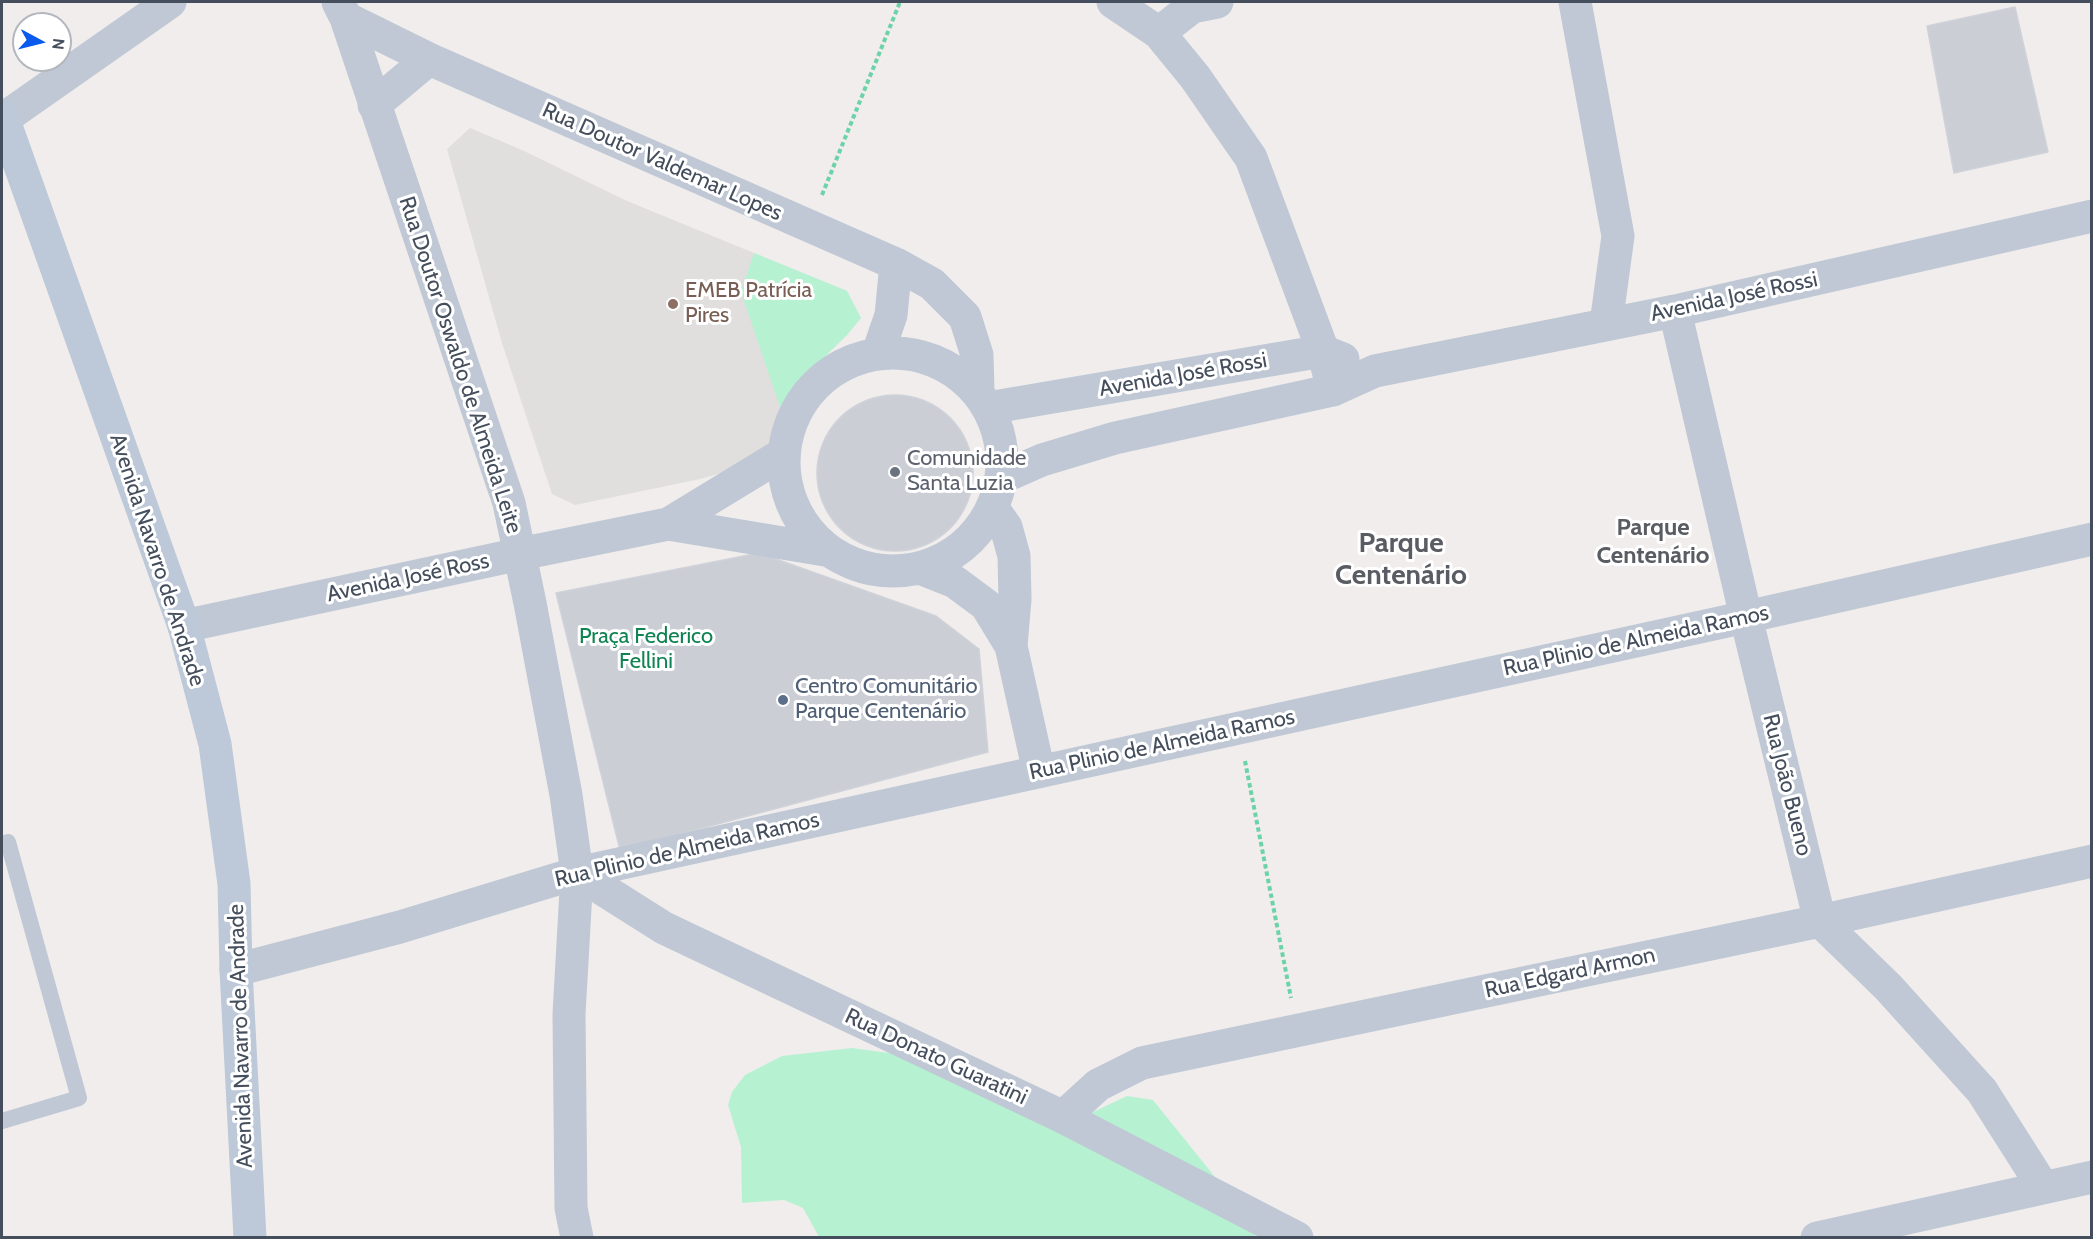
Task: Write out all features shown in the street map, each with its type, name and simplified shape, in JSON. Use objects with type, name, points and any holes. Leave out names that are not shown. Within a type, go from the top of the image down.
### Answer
[{"type":"street","points":[[2,117],[170,2]]},
{"type":"street","points":[[1159,33],[1192,7],[1217,2]]},
{"type":"street","points":[[1575,2],[1618,236],[1606,324]]},
{"type":"street","points":[[1122,3],[1159,33],[1195,77],[1251,158],[1323,351],[1333,390]]},
{"type":"street","name":"Rua Doutor Valdemar Lopes","points":[[342,10],[429,59],[896,264],[932,284],[965,317],[977,355],[983,400]]},
{"type":"street","name":"Rua Doutor Oswaldo de Almeida Leite","points":[[342,10],[505,492],[520,554],[566,795],[577,873],[569,1014],[571,1208],[577,1238]]},
{"type":"street","points":[[374,105],[429,59]]},
{"type":"street","name":"Avenida Navarro de Andrade","points":[[2,117],[184,626],[215,744],[234,884],[236,970],[250,1238]]},
{"type":"street","name":"Avenida José Rossi","points":[[997,494],[1042,460],[1115,438],[1333,390],[1374,371],[1675,311],[2091,216]]},
{"type":"street","points":[[878,353],[891,315],[896,264]]},
{"type":"street","name":"Rua João Bueno","points":[[1675,311],[1820,921]]},
{"type":"street","points":[[1323,351],[1374,371]]},
{"type":"street","name":"Avenida José Rossi","points":[[983,400],[1323,351]]},
{"type":"street","points":[[997,494],[975,535],[951,556],[922,569],[888,573],[855,566],[825,550],[801,523],[786,490],[783,454],[792,417],[813,386],[843,364],[878,353],[915,354],[950,367],[983,400],[1001,442],[997,494],[1014,556],[1015,600],[1011,646],[1039,772]]},
{"type":"street","name":"Avenida José Ross","points":[[184,626],[668,524],[783,454]]},
{"type":"street","name":"Avenida José Ross","points":[[668,524],[825,550]]},
{"type":"street","name":"Rua Plinio de Almeida Ramos","points":[[236,970],[400,927],[577,873],[1746,617],[2091,539]]},
{"type":"street","points":[[922,569],[955,582],[986,605],[1011,646]]},
{"type":"street","name":"Rua Edgard Armon","points":[[1063,1117],[1098,1084],[1142,1063],[1820,921],[2091,861]]},
{"type":"street","name":"Rua Donato Guaratini","points":[[577,873],[664,928],[1063,1117],[1298,1238]]},
{"type":"street","points":[[1820,921],[1888,987],[1982,1091],[2043,1187]]},
{"type":"street","points":[[1817,1238],[2091,1177]]},
{"type":"lane","points":[[2,844],[8,842],[79,1098],[2,1121]]},
{"type":"path","points":[[809,226],[900,2]]},
{"type":"path","points":[[1238,728],[1297,1030]]},
{"type":"shaded area","name":"EMEB Patrícia Pires","points":[[470,128],[522,150],[627,201],[847,291],[861,318],[810,371],[780,407],[775,439],[760,458],[740,468],[700,479],[575,505],[552,494],[502,343],[447,149]]},
{"type":"green space","points":[[754,253],[847,291],[861,318],[810,371],[780,407],[741,292]]},
{"type":"green space","points":[[852,1048],[926,1058],[1091,1113],[1127,1096],[1153,1100],[1244,1213],[1256,1237],[819,1237],[803,1208],[784,1200],[742,1203],[741,1147],[728,1105],[732,1092],[745,1075],[782,1056]]},
{"type":"building","points":[[2015,7],[2048,152],[1954,173],[1927,26]]},
{"type":"building","name":"Comunidade Santa Luzia","points":[[895,395],[910,396],[925,401],[950,418],[967,443],[972,458],[972,488],[967,503],[950,528],[925,545],[910,550],[895,551],[880,550],[865,545],[840,528],[823,503],[818,488],[817,473],[818,458],[823,443],[840,418],[865,401],[880,396]]},
{"type":"building","name":"Centro Comunitário Parque Centenário","points":[[759,553],[936,616],[979,649],[988,752],[620,850],[556,593]]},
{"type":"place","name":"EMEB Patrícia Pires","points":[[673,304]]},
{"type":"place","name":"Comunidade Santa Luzia","points":[[895,472]]},
{"type":"place","name":"Centro Comunitário Parque Centenário","points":[[783,700]]},
{"type":"district","name":"Parque Centenário","points":[[1653,542]]},
{"type":"district","name":"Parque Centenário","points":[[1401,560]]},
{"type":"park label","name":"Praça Federico Fellini","points":[[646,650]]}]
